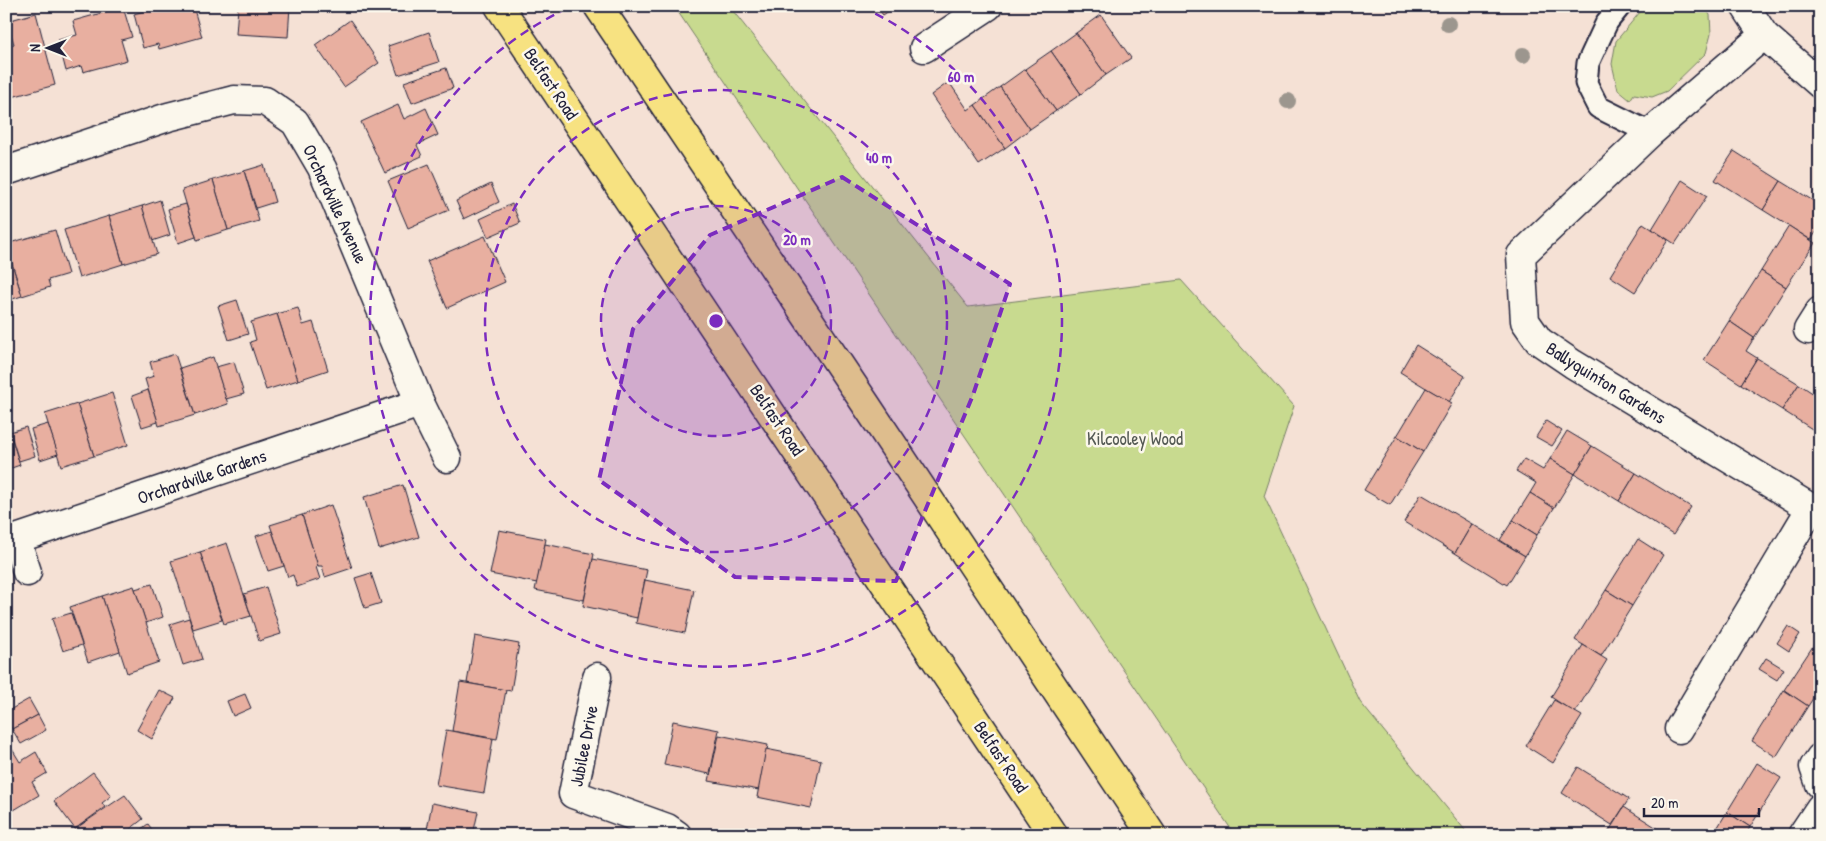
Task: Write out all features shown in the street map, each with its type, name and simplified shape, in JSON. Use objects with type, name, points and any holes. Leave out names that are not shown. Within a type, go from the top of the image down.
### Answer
[{"type":"highway","name":"Belfast Road","points":[[499,6],[1053,835]]},
{"type":"highway","points":[[598,6],[1152,835]]},
{"type":"street","points":[[924,48],[988,6]]},
{"type":"street","points":[[1746,6],[1764,35],[1820,84]]},
{"type":"street","name":"Ballyquinton Gardens","points":[[1679,729],[1811,508],[1573,364],[1539,341],[1525,321],[1521,255],[1650,133],[1764,35]]},
{"type":"street","name":"Orchardville Avenue","points":[[6,171],[168,117],[234,100],[265,101],[295,122],[322,168],[420,403],[447,458]]},
{"type":"street","name":"Orchardville Gardens","points":[[27,572],[16,539],[420,403]]},
{"type":"street","name":"Jubilee Drive","points":[[597,677],[573,794],[668,828],[677,835]]},
{"type":"street","points":[[1820,758],[1814,767],[1820,784]]},
{"type":"street","points":[[1802,835],[1820,808]]},
{"type":"lane","points":[[1620,6],[1607,22],[1588,63],[1586,83],[1598,107],[1650,133]]},
{"type":"highlighted area","points":[[842,177],[1010,284],[973,395],[896,581],[735,577],[599,480],[633,329],[710,235]]},
{"type":"green space","name":"Kilcooley Wood","points":[[674,6],[729,6],[968,307],[1181,280],[1294,406],[1264,496],[1360,702],[1469,835],[1235,835]]},
{"type":"green space","points":[[1645,6],[1704,6],[1710,15],[1711,34],[1706,53],[1667,91],[1652,97],[1634,94],[1630,100],[1618,90],[1612,64],[1616,41]]},
{"type":"building","points":[[160,6],[193,6],[202,37],[159,49],[158,44],[143,48],[134,14]]},
{"type":"building","points":[[224,6],[290,6],[288,37],[236,34],[238,7]]},
{"type":"building","points":[[876,6],[896,6],[883,15]]},
{"type":"building","points":[[123,7],[132,37],[121,40],[127,60],[83,72],[81,66],[66,71],[58,40],[77,35],[73,21]]},
{"type":"building","points":[[36,13],[55,85],[12,97],[11,88],[6,90],[6,46],[14,44],[7,21]]},
{"type":"building","points":[[1101,15],[1131,58],[1106,75],[1076,33]]},
{"type":"building","points":[[350,20],[379,63],[344,87],[315,45]]},
{"type":"building","points":[[429,32],[439,62],[398,75],[388,46]]},
{"type":"building","points":[[1076,33],[1106,75],[1081,94],[1051,51]]},
{"type":"building","points":[[1051,51],[1081,94],[1056,111],[1025,69]]},
{"type":"building","points":[[446,68],[453,88],[412,103],[404,82]]},
{"type":"building","points":[[1025,69],[1056,111],[1030,129],[1000,87]]},
{"type":"building","points":[[949,82],[968,110],[975,105],[1005,148],[979,165],[931,95]]},
{"type":"building","points":[[1000,87],[1030,129],[1005,148],[975,105]]},
{"type":"building","points":[[398,105],[404,119],[426,108],[438,135],[417,145],[422,156],[385,173],[361,122]]},
{"type":"building","points":[[1734,151],[1781,181],[1763,210],[1715,180]]},
{"type":"building","points":[[429,164],[449,210],[408,228],[388,181]]},
{"type":"building","points":[[264,165],[275,202],[256,208],[244,171]]},
{"type":"building","points":[[244,171],[259,221],[228,230],[213,180]]},
{"type":"building","points":[[213,180],[228,230],[197,240],[182,190]]},
{"type":"building","points":[[1682,180],[1707,196],[1675,244],[1652,229]]},
{"type":"building","points":[[1781,181],[1820,205],[1820,226],[1811,240],[1763,210]]},
{"type":"building","points":[[491,184],[499,202],[464,219],[456,201]]},
{"type":"building","points":[[160,200],[170,235],[152,241],[142,206]]},
{"type":"building","points":[[186,204],[196,237],[178,243],[168,209]]},
{"type":"building","points":[[512,204],[520,223],[488,237],[480,219]]},
{"type":"building","points":[[142,206],[157,254],[123,264],[109,216]]},
{"type":"building","points":[[109,216],[123,264],[79,278],[64,230]]},
{"type":"building","points":[[1643,223],[1668,240],[1635,292],[1610,276]]},
{"type":"building","points":[[1789,226],[1815,243],[1786,287],[1761,271]]},
{"type":"building","points":[[55,230],[68,274],[48,280],[50,287],[22,296],[6,244]]},
{"type":"building","points":[[485,236],[505,282],[447,308],[427,261]]},
{"type":"building","points":[[6,245],[22,296],[6,301]]},
{"type":"building","points":[[1761,271],[1786,287],[1754,338],[1729,321]]},
{"type":"building","points":[[237,300],[248,334],[229,340],[218,306]]},
{"type":"building","points":[[298,308],[303,325],[313,322],[328,370],[298,380],[277,314]]},
{"type":"building","points":[[277,314],[298,380],[266,390],[250,342],[256,340],[251,322]]},
{"type":"building","points":[[1729,321],[1754,338],[1746,351],[1757,358],[1741,384],[1704,360]]},
{"type":"building","points":[[1416,345],[1465,376],[1449,402],[1400,372]]},
{"type":"building","points":[[175,354],[195,415],[159,426],[145,379],[154,376],[150,362]]},
{"type":"building","points":[[213,357],[228,404],[195,415],[180,368]]},
{"type":"building","points":[[1757,358],[1799,384],[1782,410],[1741,384]]},
{"type":"building","points":[[234,362],[244,394],[226,399],[216,367]]},
{"type":"building","points":[[1799,384],[1817,396],[1820,392],[1820,434],[1782,410]]},
{"type":"building","points":[[1426,388],[1452,403],[1423,452],[1397,436]]},
{"type":"building","points":[[148,390],[158,422],[142,427],[132,396]]},
{"type":"building","points":[[112,393],[128,445],[94,456],[77,404]]},
{"type":"building","points":[[77,404],[94,456],[61,466],[45,414]]},
{"type":"building","points":[[6,421],[20,465],[6,470]]},
{"type":"building","points":[[1546,421],[1562,431],[1552,446],[1536,437]]},
{"type":"building","points":[[48,424],[58,454],[40,460],[31,429]]},
{"type":"building","points":[[26,427],[35,456],[19,461],[10,432]]},
{"type":"building","points":[[1567,431],[1592,446],[1575,474],[1550,459]]},
{"type":"building","points":[[1397,436],[1423,452],[1390,505],[1364,490]]},
{"type":"building","points":[[1592,446],[1636,473],[1619,501],[1575,474]]},
{"type":"building","points":[[1524,459],[1543,470],[1550,459],[1575,474],[1554,508],[1530,493],[1536,483],[1516,471]]},
{"type":"building","points":[[1636,473],[1691,507],[1673,535],[1619,501]]},
{"type":"building","points":[[403,485],[419,537],[379,549],[364,497]]},
{"type":"building","points":[[1530,493],[1554,508],[1537,535],[1513,520]]},
{"type":"building","points":[[1421,494],[1472,524],[1455,553],[1404,522]]},
{"type":"building","points":[[331,505],[352,568],[325,577],[322,566],[318,566],[302,515]]},
{"type":"building","points":[[302,515],[318,566],[316,567],[320,579],[297,587],[293,575],[288,577],[270,525]]},
{"type":"building","points":[[1513,520],[1537,535],[1525,556],[1500,540]]},
{"type":"building","points":[[1472,524],[1525,556],[1507,585],[1455,553]]},
{"type":"building","points":[[499,530],[546,539],[537,583],[490,574]]},
{"type":"building","points":[[272,531],[284,566],[268,571],[256,536]]},
{"type":"building","points":[[1638,539],[1663,555],[1632,606],[1606,590]]},
{"type":"building","points":[[227,543],[251,616],[224,624],[200,552]]},
{"type":"building","points":[[545,544],[594,554],[584,600],[535,590]]},
{"type":"building","points":[[200,552],[222,620],[193,629],[171,561]]},
{"type":"building","points":[[593,559],[647,570],[637,618],[583,606]]},
{"type":"building","points":[[371,573],[381,603],[365,608],[355,578]]},
{"type":"building","points":[[645,580],[694,590],[685,633],[636,623]]},
{"type":"building","points":[[152,584],[163,617],[146,623],[135,589]]},
{"type":"building","points":[[134,586],[159,662],[127,673],[102,596]]},
{"type":"building","points":[[266,587],[281,634],[259,641],[244,594]]},
{"type":"building","points":[[1606,590],[1632,606],[1601,656],[1575,640]]},
{"type":"building","points":[[102,596],[120,651],[88,662],[70,607]]},
{"type":"building","points":[[71,613],[82,645],[63,651],[52,619]]},
{"type":"building","points":[[189,618],[202,659],[183,665],[170,624]]},
{"type":"building","points":[[1788,626],[1800,634],[1789,651],[1777,643]]},
{"type":"building","points":[[475,636],[519,644],[511,691],[467,683]]},
{"type":"building","points":[[1817,640],[1820,642],[1820,688],[1808,706],[1784,690]]},
{"type":"building","points":[[1583,645],[1607,660],[1575,713],[1551,697]]},
{"type":"building","points":[[1766,658],[1784,669],[1777,680],[1759,669]]},
{"type":"building","points":[[460,682],[506,690],[497,739],[452,731]]},
{"type":"building","points":[[159,690],[175,698],[152,739],[137,730]]},
{"type":"building","points":[[1784,690],[1808,706],[1776,757],[1752,741]]},
{"type":"building","points":[[245,694],[251,708],[233,716],[227,701]]},
{"type":"building","points":[[29,699],[38,715],[12,729],[6,718],[6,712]]},
{"type":"building","points":[[1554,700],[1582,716],[1553,763],[1526,746]]},
{"type":"building","points":[[38,715],[46,730],[21,744],[12,729]]},
{"type":"building","points":[[673,721],[719,730],[710,774],[664,765]]},
{"type":"building","points":[[446,730],[493,739],[484,793],[436,785]]},
{"type":"building","points":[[719,735],[768,745],[759,790],[709,781]]},
{"type":"building","points":[[12,749],[20,762],[36,752],[47,773],[32,782],[39,795],[9,813],[6,809],[6,752]]},
{"type":"building","points":[[766,749],[821,760],[811,808],[757,797]]},
{"type":"building","points":[[1757,763],[1781,778],[1750,827],[1727,812]]},
{"type":"building","points":[[1578,767],[1629,799],[1612,825],[1562,793]]},
{"type":"building","points":[[93,772],[111,796],[102,803],[105,807],[75,829],[54,801]]},
{"type":"building","points":[[125,795],[143,819],[125,833],[126,835],[79,835],[75,829]]},
{"type":"building","points":[[432,803],[478,812],[473,835],[426,835]]},
{"type":"building","points":[[1624,807],[1668,835],[1607,834]]},
{"type":"building","points":[[1727,812],[1750,827],[1746,835],[1713,835]]},
{"type":"building","points":[[148,824],[156,835],[133,835]]}]
